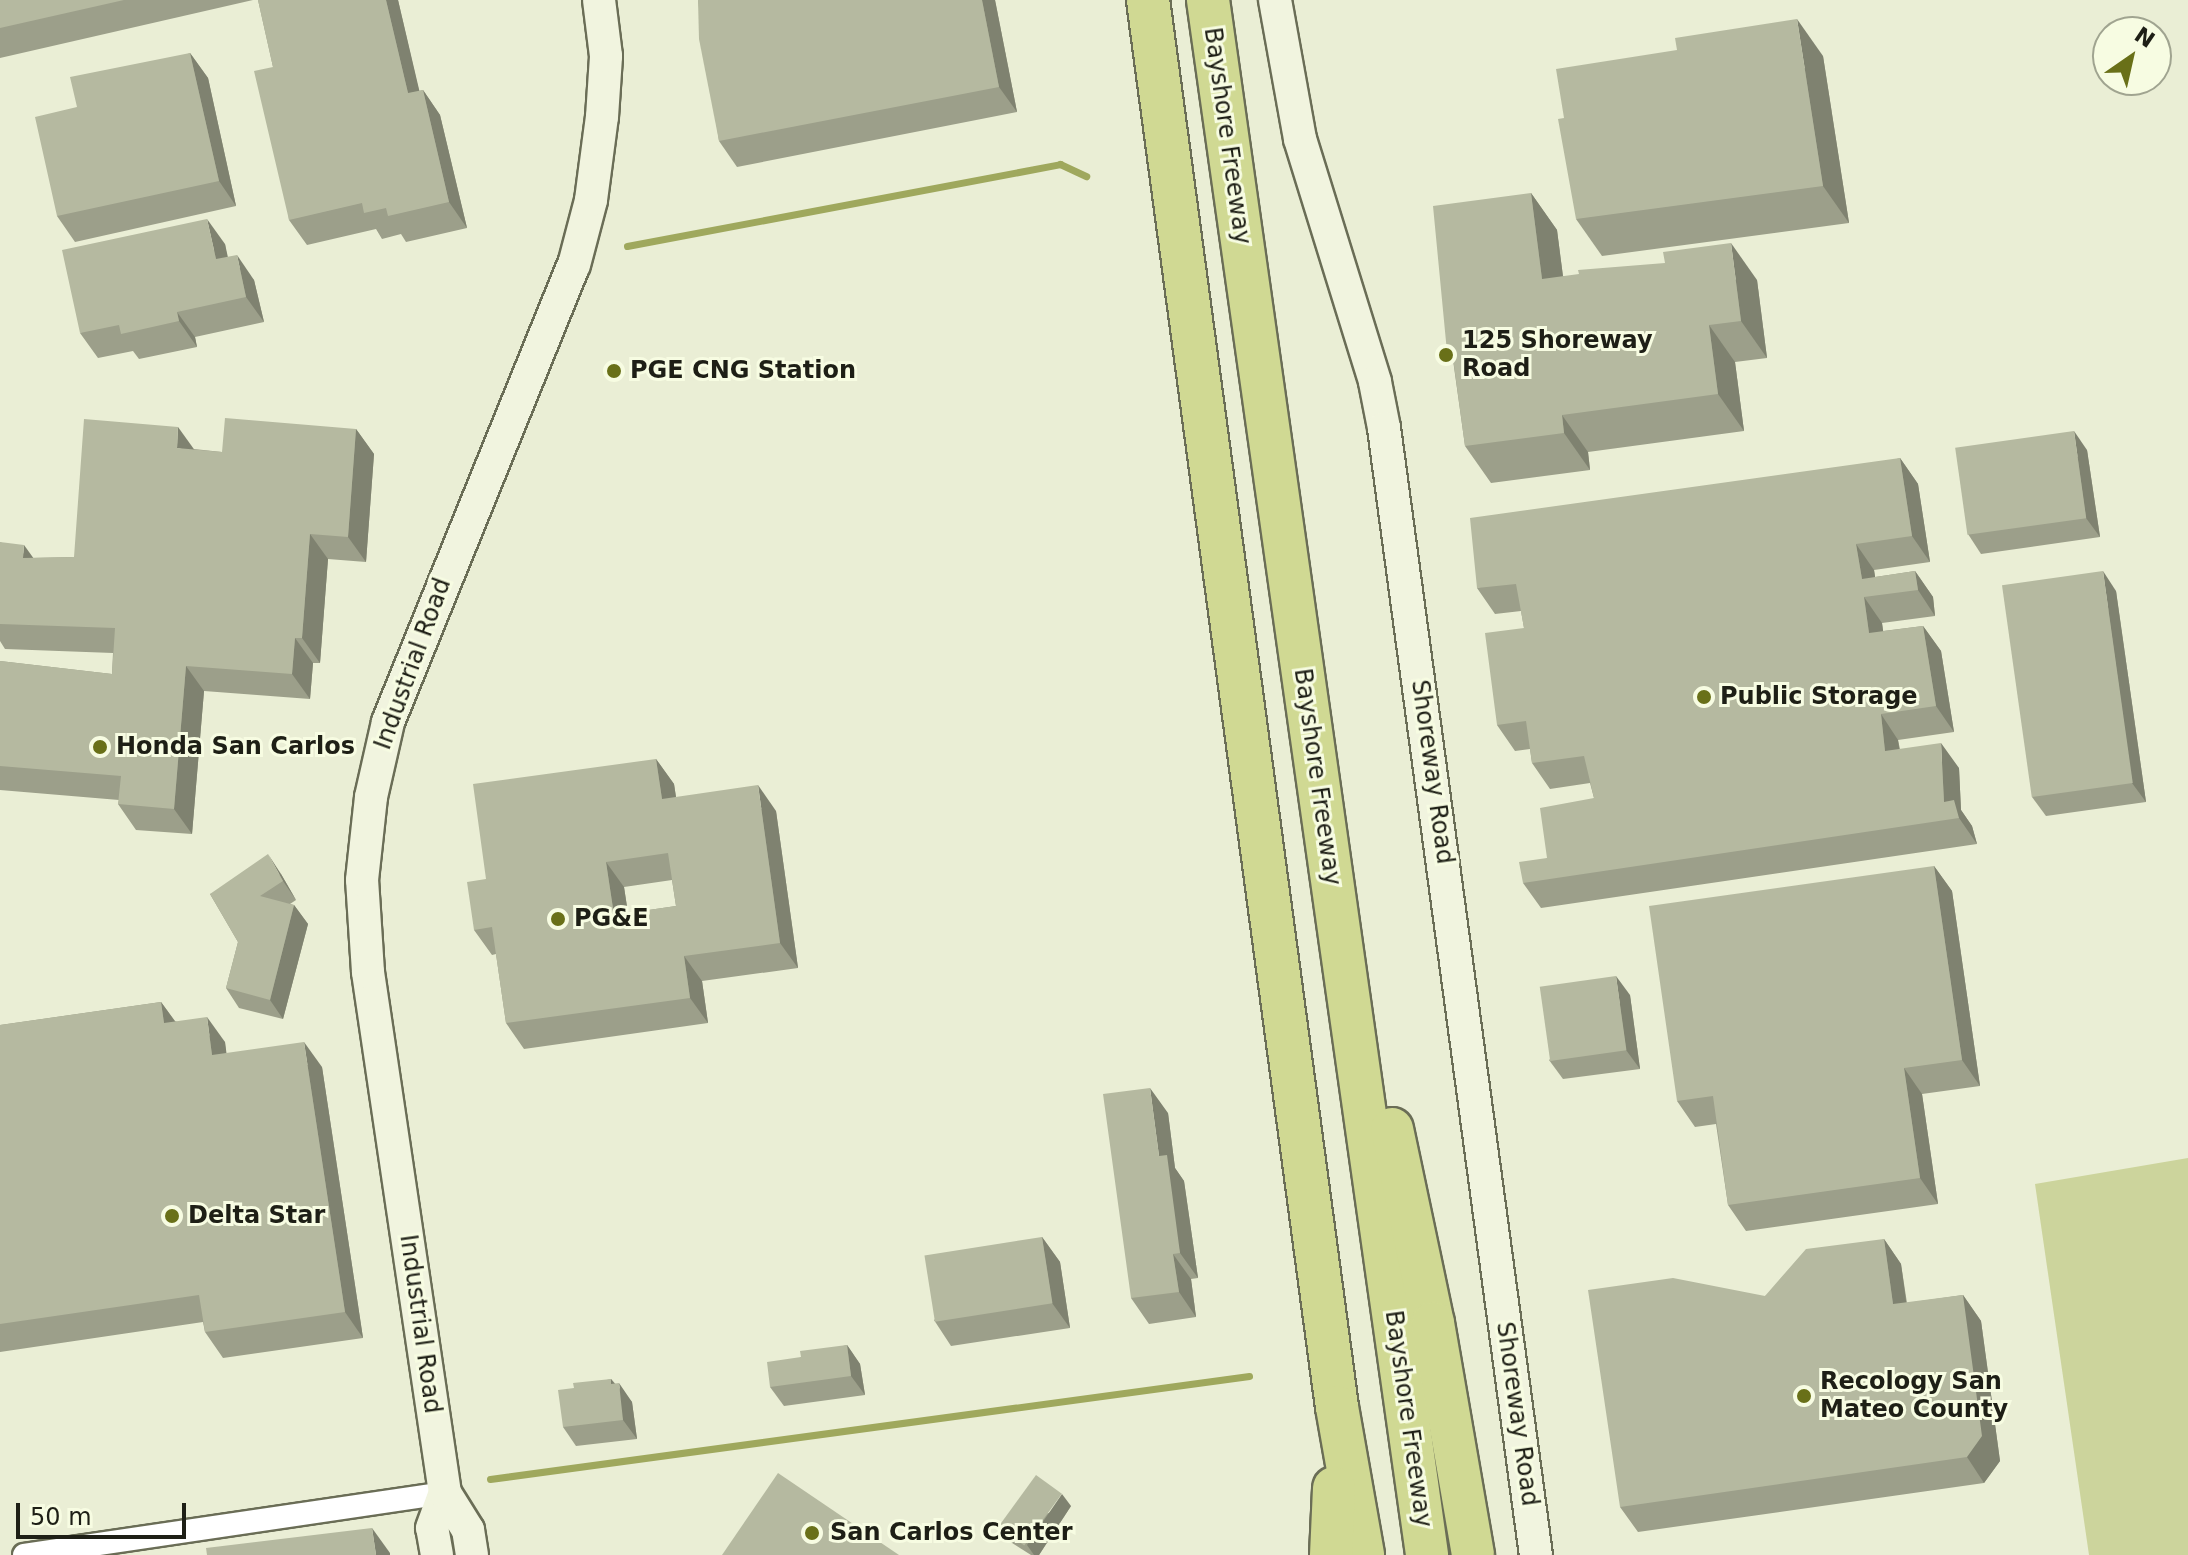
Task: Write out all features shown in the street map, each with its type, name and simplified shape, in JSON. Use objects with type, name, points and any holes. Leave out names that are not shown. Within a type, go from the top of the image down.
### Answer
[{"type":"highway","points":[[1145,0],[1155,50],[1337,1407],[1363,1555]]},
{"type":"highway","name":"Bayshore Freeway","points":[[1208,0],[1427,1555]]},
{"type":"highway","points":[[1322,811],[1419,1248],[1473,1555]]},
{"type":"highway","points":[[1331,1555],[1337,1407]]},
{"type":"main road","name":"Industrial Road","points":[[472,1555],[468,1530],[445,1493],[368,972],[362,880],[371,797],[388,722],[574,265],[591,200],[602,117],[606,56],[599,0]]},
{"type":"main road","name":"Shoreway Road","points":[[1275,0],[1300,139],[1375,382],[1384,428],[1536,1555]]},
{"type":"main road","name":"Industrial Road","points":[[437,1555],[432,1528],[445,1493]]},
{"type":"street","points":[[24,1555],[445,1493]]},
{"type":"green space","points":[[2188,1158],[2188,1555],[2089,1555],[2035,1184]]},
{"type":"building","points":[[0,0],[124,0],[0,28]]},
{"type":"building","points":[[258,0],[386,0],[408,93],[423,90],[449,202],[388,216],[386,208],[364,213],[362,203],[289,220],[254,71],[273,67]]},
{"type":"building","points":[[698,0],[982,0],[999,87],[719,141],[699,39]]},
{"type":"building","points":[[1797,19],[1823,186],[1576,219],[1558,119],[1564,118],[1556,69],[1677,50],[1675,38]]},
{"type":"building","points":[[190,53],[219,181],[57,216],[35,117],[77,107],[70,77]]},
{"type":"building","points":[[1531,193],[1542,279],[1579,274],[1578,270],[1665,263],[1663,252],[1731,243],[1741,321],[1709,325],[1718,394],[1562,415],[1564,433],[1465,446],[1452,351],[1447,352],[1433,206]]},
{"type":"building","points":[[207,219],[216,259],[237,255],[246,297],[177,312],[179,321],[121,334],[119,325],[80,333],[62,250]]},
{"type":"building","points":[[225,418],[356,429],[348,537],[310,534],[302,638],[295,638],[292,674],[186,666],[174,809],[118,804],[121,776],[0,766],[0,661],[112,674],[115,628],[0,624],[0,542],[24,545],[23,558],[74,557],[84,419],[178,427],[177,448],[222,452]]},
{"type":"building","points":[[2074,431],[2086,518],[1967,535],[1955,448]]},
{"type":"building","points":[[1900,458],[1912,536],[1856,544],[1862,579],[1915,571],[1918,590],[1864,597],[1869,633],[1923,626],[1936,706],[1881,714],[1885,751],[1941,743],[1944,802],[1954,800],[1959,818],[1523,883],[1519,862],[1547,858],[1540,808],[1594,798],[1584,756],[1532,763],[1526,721],[1497,725],[1485,633],[1524,628],[1516,584],[1477,588],[1470,518]]},
{"type":"building","points":[[2103,571],[2133,783],[2032,797],[2002,585]]},
{"type":"building","name":"PG&E","points":[[656,759],[662,799],[758,785],[780,943],[684,956],[690,998],[506,1023],[492,927],[474,930],[467,882],[486,879],[473,784]],"holes":[[[668,853],[676,906],[614,915],[606,862]]]},
{"type":"building","points":[[268,854],[283,881],[260,896],[294,905],[270,1000],[226,988],[238,942],[210,894]]},
{"type":"building","points":[[1934,866],[1962,1060],[1904,1068],[1920,1178],[1728,1205],[1713,1096],[1677,1101],[1649,906]]},
{"type":"building","points":[[1616,976],[1626,1050],[1550,1061],[1540,987]]},
{"type":"building","name":"Delta Star","points":[[161,1002],[164,1023],[207,1017],[212,1055],[304,1042],[345,1312],[205,1332],[199,1295],[0,1324],[0,1025]]},
{"type":"building","points":[[1150,1088],[1159,1156],[1167,1155],[1180,1253],[1173,1254],[1179,1292],[1131,1298],[1103,1094]]},
{"type":"building","points":[[1042,1237],[1052,1303],[935,1322],[924,1256]]},
{"type":"building","name":"Recology San Mateo County","points":[[1884,1239],[1893,1304],[1963,1295],[1982,1436],[1967,1457],[1620,1507],[1588,1290],[1673,1278],[1765,1296],[1806,1249]]},
{"type":"building","points":[[847,1345],[851,1376],[770,1387],[767,1362],[801,1357],[800,1351]]},
{"type":"building","points":[[611,1379],[611,1384],[619,1383],[623,1420],[563,1427],[558,1390],[574,1388],[573,1383]]},
{"type":"building","points":[[778,1473],[899,1555],[722,1555]]},
{"type":"building","points":[[1036,1475],[1062,1494],[1024,1546],[998,1527]]},
{"type":"building","points":[[372,1528],[376,1555],[207,1555],[206,1548]]},
{"type":"waterway","points":[[627,246],[1060,164],[1086,176]]},
{"type":"waterway","points":[[490,1479],[1249,1376]]},
{"type":"place","name":"125 Shoreway Road","points":[[1446,355]]},
{"type":"place","name":"PGE CNG Station","points":[[614,371]]},
{"type":"place","name":"Public Storage","points":[[1704,697]]},
{"type":"place","name":"Honda San Carlos","points":[[100,747]]},
{"type":"place","name":"PG&E","points":[[558,919]]},
{"type":"place","name":"Delta Star","points":[[172,1216]]},
{"type":"place","name":"Recology San Mateo County","points":[[1804,1396]]},
{"type":"place","name":"San Carlos Center","points":[[812,1533]]}]
